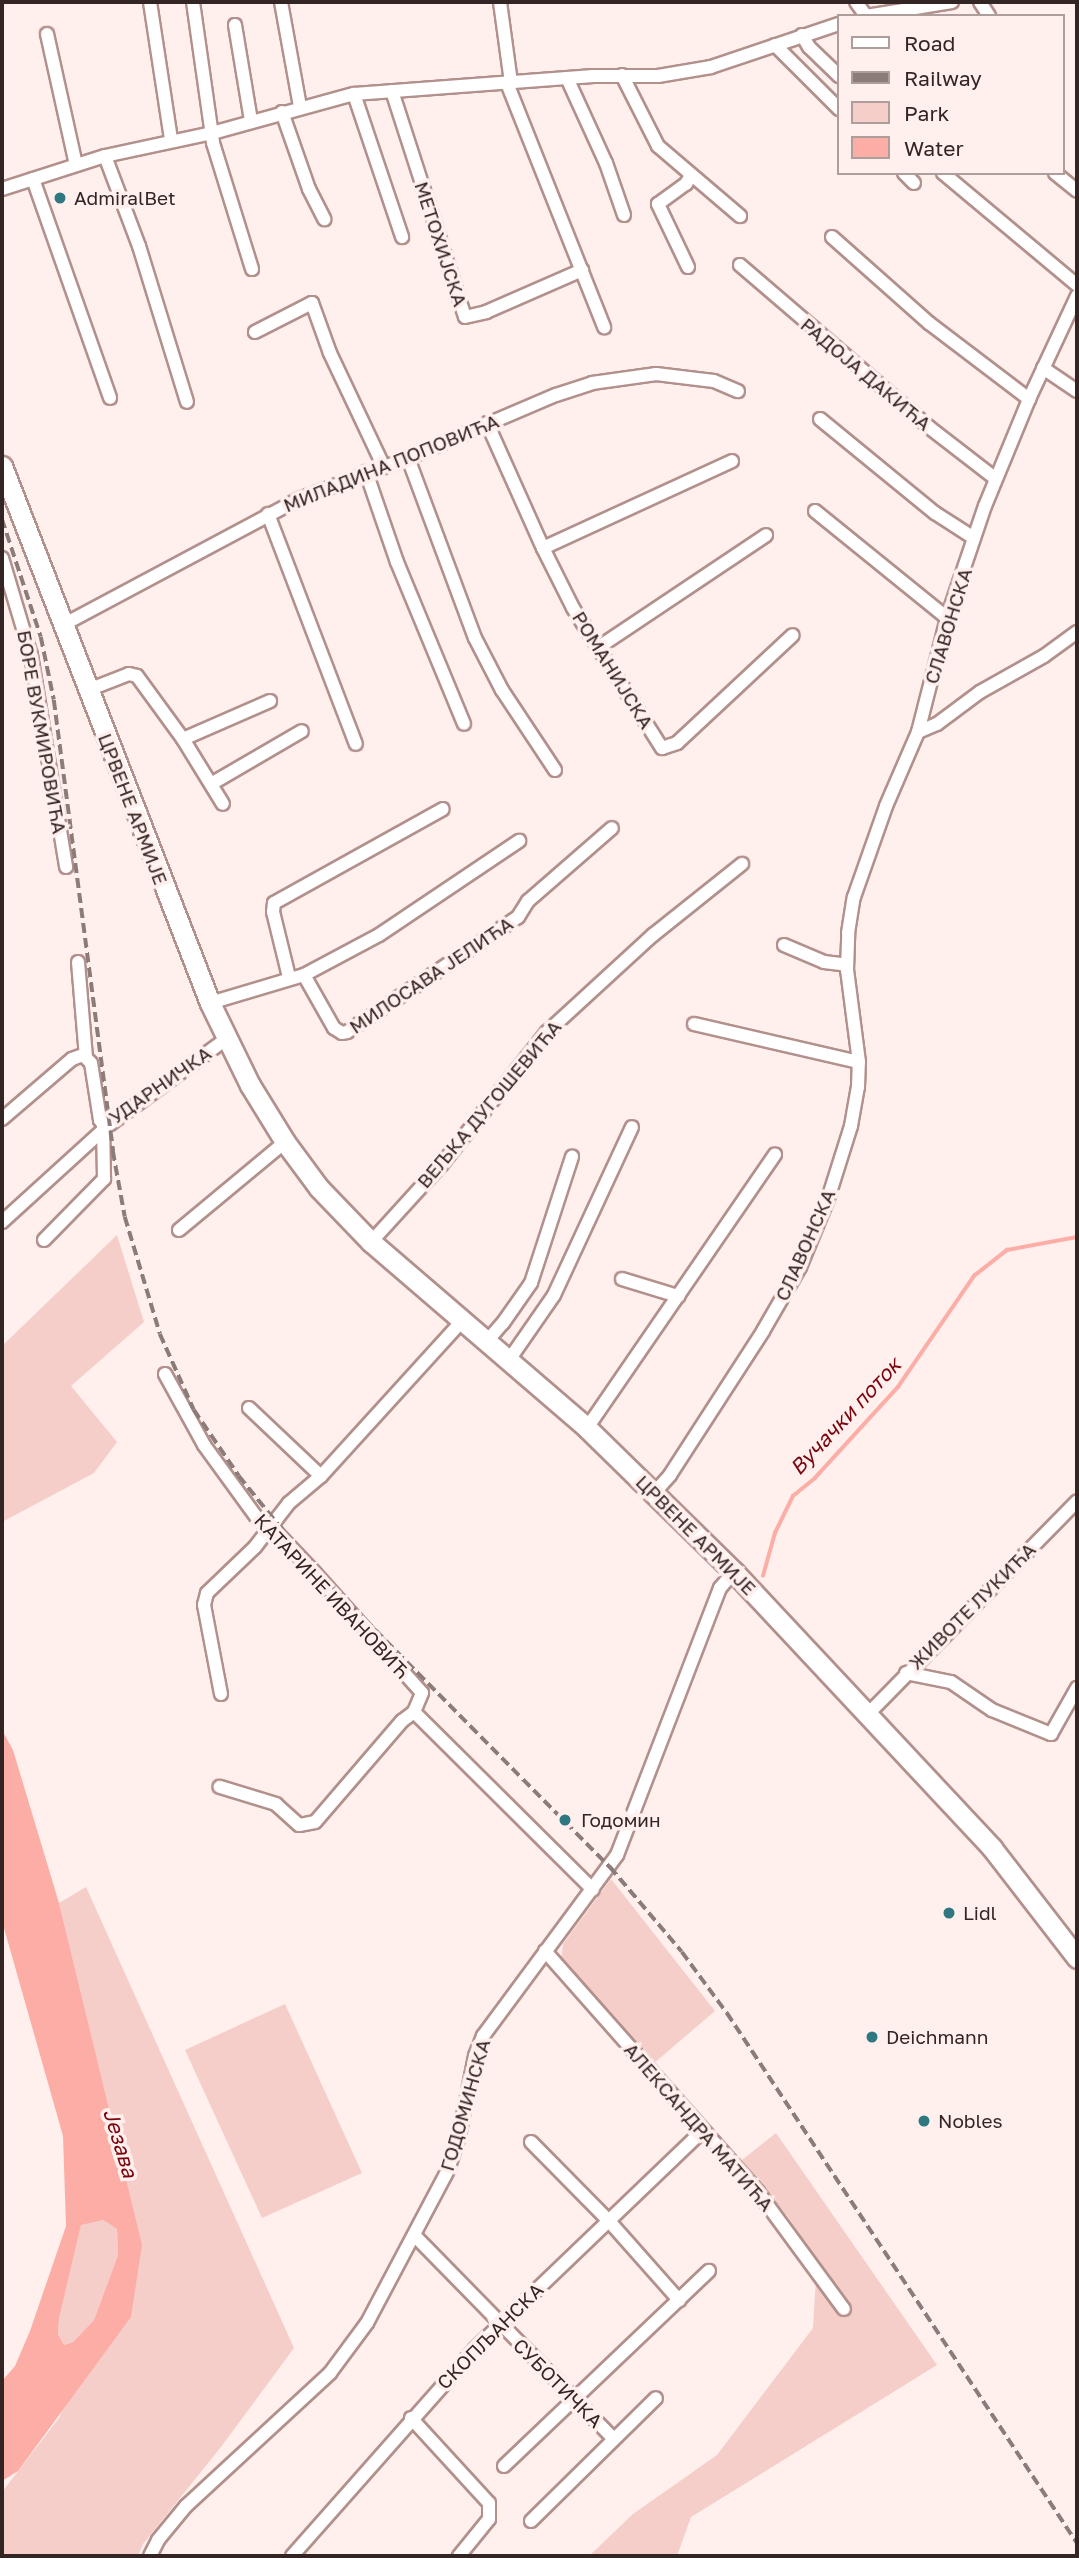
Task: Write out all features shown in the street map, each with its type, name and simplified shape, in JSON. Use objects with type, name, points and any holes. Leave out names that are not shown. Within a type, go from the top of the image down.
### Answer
[{"type":"main road","name":"ЦРВЕНЕ АРМИЈЕ","points":[[2,466],[210,1003],[226,1039],[285,1142],[319,1188],[371,1242],[587,1428],[734,1572],[869,1713],[992,1848],[1077,1958]]},
{"type":"street","points":[[150,2],[171,140]]},
{"type":"street","points":[[193,2],[212,132],[252,269]]},
{"type":"street","points":[[281,2],[300,107]]},
{"type":"street","points":[[499,2],[509,83],[604,327]]},
{"type":"street","points":[[878,14],[952,2]]},
{"type":"street","points":[[2,189],[105,156],[212,132],[354,94],[567,78],[658,76],[710,67],[838,24]]},
{"type":"street","points":[[235,25],[251,121]]},
{"type":"street","points":[[47,34],[76,165]]},
{"type":"street","points":[[802,35],[809,47],[838,75]]},
{"type":"street","points":[[775,45],[838,108]]},
{"type":"street","points":[[622,75],[658,146],[690,177],[740,216]]},
{"type":"street","points":[[567,78],[606,163],[624,215]]},
{"type":"street","name":"МЕТОХИЈСКА","points":[[391,91],[465,317],[486,312],[582,270]]},
{"type":"street","points":[[354,94],[402,237]]},
{"type":"street","points":[[282,113],[309,189],[324,219]]},
{"type":"street","points":[[105,156],[139,246],[187,402]]},
{"type":"street","points":[[906,175],[914,183]]},
{"type":"street","points":[[945,175],[1077,285]]},
{"type":"street","points":[[1057,175],[1077,191]]},
{"type":"street","points":[[688,267],[658,204],[686,184],[690,177]]},
{"type":"street","points":[[33,179],[110,398]]},
{"type":"street","points":[[832,237],[929,323],[1029,399]]},
{"type":"street","name":"РАДОЈА ДАКИЋА","points":[[740,265],[919,420],[996,478]]},
{"type":"street","name":"СЛАВОНСКА","points":[[654,1493],[670,1475],[763,1331],[800,1267],[828,1199],[851,1126],[859,1062],[847,965],[854,897],[886,806],[918,732],[947,618],[996,478],[1077,296]]},
{"type":"street","points":[[255,332],[312,303],[330,354],[383,465]]},
{"type":"street","points":[[1043,368],[1077,391]]},
{"type":"street","name":"МИЛАДИНА ПОПОВИЋА","points":[[63,625],[268,514],[383,465],[408,458],[487,423],[592,383],[656,374],[689,375],[714,380],[738,391]]},
{"type":"street","points":[[820,419],[935,513],[974,538]]},
{"type":"street","name":"РОМАНИЈСКА","points":[[487,423],[542,548],[573,608],[648,727],[666,749],[793,635]]},
{"type":"street","points":[[408,458],[465,617],[502,690],[555,771]]},
{"type":"street","points":[[542,548],[732,461]]},
{"type":"street","points":[[366,472],[397,562],[464,724]]},
{"type":"street","points":[[815,511],[947,618]]},
{"type":"street","points":[[268,514],[356,744]]},
{"type":"street","points":[[599,647],[766,535]]},
{"type":"street","name":"БОРЕ ВУКМИРОВИЋА","points":[[2,558],[31,655],[66,867]]},
{"type":"street","points":[[918,732],[937,724],[980,692],[1044,656],[1077,632]]},
{"type":"street","points":[[88,690],[134,674],[183,739],[223,804]]},
{"type":"street","points":[[183,739],[270,701]]},
{"type":"street","points":[[211,784],[302,731]]},
{"type":"street","points":[[289,977],[273,912],[274,903],[443,809]]},
{"type":"street","name":"МИЛОСАВА ЈЕЛИЋА","points":[[304,975],[334,1028],[342,1033],[347,1032],[518,917],[528,901],[612,828]]},
{"type":"street","points":[[210,1003],[289,977],[304,975],[379,935],[519,841]]},
{"type":"street","name":"ВЕЉКА ДУГОШЕВИЋА","points":[[371,1242],[442,1164],[547,1031],[653,935],[742,864]]},
{"type":"street","points":[[784,945],[824,962],[847,965]]},
{"type":"street","points":[[2,1119],[72,1059],[86,1056],[78,962]]},
{"type":"street","points":[[694,1024],[859,1062]]},
{"type":"street","name":"УДАРНИЧКА","points":[[86,1056],[91,1063],[102,1128],[226,1039]]},
{"type":"street","points":[[509,1360],[554,1295],[632,1127]]},
{"type":"street","points":[[2,1222],[102,1128]]},
{"type":"street","points":[[44,1240],[104,1180],[102,1128]]},
{"type":"street","points":[[179,1230],[285,1142]]},
{"type":"street","points":[[587,1428],[775,1154]]},
{"type":"street","points":[[488,1340],[531,1283],[572,1157]]},
{"type":"street","points":[[622,1279],[678,1296]]},
{"type":"street","points":[[221,1694],[204,1598],[269,1530],[289,1503],[321,1476],[463,1320]]},
{"type":"street","name":"КАТАРИНЕ ИВАНОВИЋ","points":[[165,1374],[204,1445],[269,1530],[275,1532],[314,1572],[421,1691],[422,1698],[414,1712]]},
{"type":"street","points":[[250,1408],[321,1476]]},
{"type":"street","name":"ЖИВОТЕ ЛУКИЋА","points":[[869,1713],[1077,1501]]},
{"type":"street","name":"ГОДОМИНСКА","points":[[150,2556],[158,2540],[186,2506],[340,2362],[367,2323],[415,2236],[455,2152],[475,2056],[483,2036],[617,1855],[720,1588],[734,1572]]},
{"type":"street","points":[[906,1673],[951,1682],[992,1710],[1051,1734],[1077,1688]]},
{"type":"street","points":[[220,1787],[276,1804],[291,1821],[308,1825],[322,1816],[402,1721],[414,1712],[593,1890]]},
{"type":"street","name":"АЛЕКСАНДРА МАТИЋА","points":[[545,1951],[758,2192],[844,2309]]},
{"type":"street","name":"СКОПЉАНСКА","points":[[292,2556],[411,2418],[500,2325],[703,2130]]},
{"type":"street","points":[[531,2142],[609,2221],[679,2300]]},
{"type":"street","name":"СУБОТИЧКА","points":[[415,2236],[614,2439]]},
{"type":"street","points":[[504,2466],[709,2271]]},
{"type":"street","points":[[531,2521],[656,2398]]},
{"type":"street","points":[[411,2418],[489,2503],[488,2519],[459,2556]]},
{"type":"green space","points":[[117,1235],[144,1322],[71,1386],[117,1442],[94,1473],[2,1522],[2,1346]]},
{"type":"green space","points":[[611,1879],[715,2011],[653,2064],[561,1960],[563,1944]]},
{"type":"green space","points":[[86,1887],[294,2348],[221,2447],[143,2544],[138,2556],[2,2556],[2,2492],[59,2418],[141,2245],[59,1903]]},
{"type":"green space","points":[[285,2004],[362,2173],[262,2218],[185,2050]]},
{"type":"green space","points":[[776,2133],[937,2365],[691,2517],[677,2556],[589,2556],[633,2514],[717,2455],[813,2328],[817,2261],[788,2217],[742,2160]]},
{"type":"green space","points":[[103,2220],[117,2229],[118,2255],[94,2320],[73,2342],[64,2345],[58,2334],[59,2319],[81,2224]]},
{"type":"water","points":[[2,1730],[13,1750],[59,1903],[142,2245],[131,2317],[18,2471],[2,2481],[2,2381],[15,2366],[30,2331],[66,2226],[63,2136],[2,1921]],"holes":[[[103,2220],[117,2229],[118,2255],[94,2320],[73,2342],[64,2345],[58,2334],[59,2319],[81,2225]]]},
{"type":"waterway","name":"Вучачки поток","points":[[763,1576],[775,1533],[793,1496],[815,1478],[898,1387],[974,1276],[1007,1250],[1077,1237]]},
{"type":"railway","points":[[2,519],[41,637],[54,700],[113,1151],[125,1217],[160,1334],[194,1410],[239,1476],[312,1566],[610,1867],[682,1952],[727,2013],[1077,2543]]},
{"type":"place","name":"AdmiralBet","points":[[60,198]]},
{"type":"place","name":"Годомин","points":[[565,1820]]},
{"type":"place","name":"Lidl","points":[[949,1913]]},
{"type":"place","name":"Deichmann","points":[[872,2037]]},
{"type":"place","name":"Nobles","points":[[924,2121]]},
{"type":"water label","name":"Језава","points":[[121,2143]]}]
